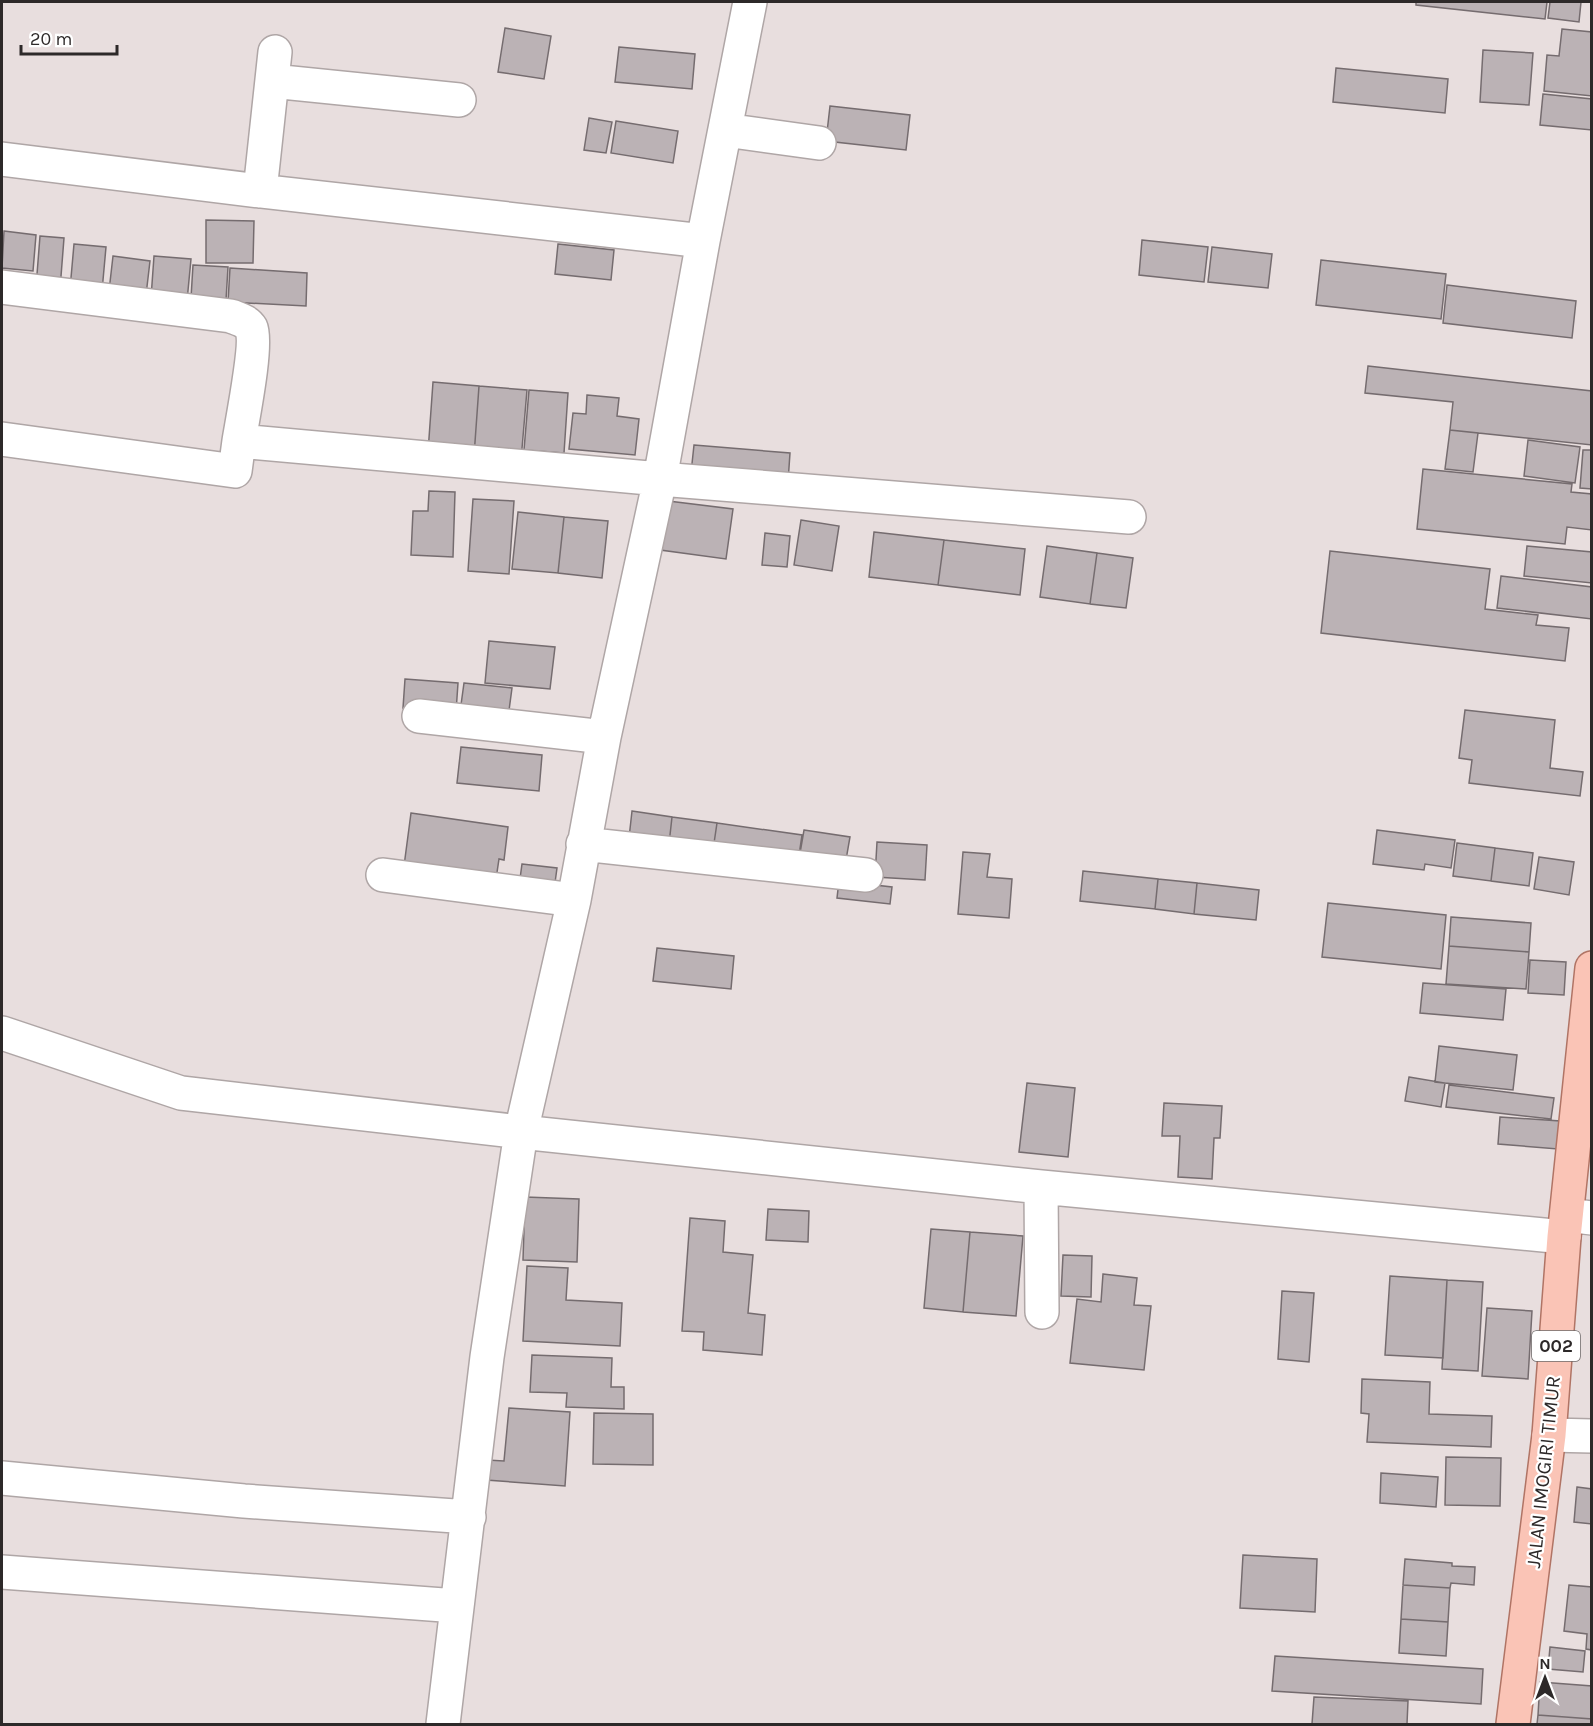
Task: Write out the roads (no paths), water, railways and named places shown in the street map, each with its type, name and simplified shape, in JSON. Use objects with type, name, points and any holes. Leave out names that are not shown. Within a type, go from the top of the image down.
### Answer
[{"type":"main road","name":"JALAN IMOGIRI TIMUR","points":[[1513,1725],[1574,1223],[1592,968]]},
{"type":"street","points":[[443,1725],[470,1517],[487,1357],[521,1132],[574,900],[604,737],[660,479],[703,241],[750,2]]},
{"type":"street","points":[[260,191],[273,67],[459,100]]},
{"type":"street","points":[[725,130],[819,143]]},
{"type":"street","points":[[2,159],[260,191],[703,241]]},
{"type":"street","points":[[2,287],[231,316],[251,328],[253,345],[235,471],[2,438]]},
{"type":"street","points":[[240,441],[660,479],[1129,517]]},
{"type":"street","points":[[419,716],[604,737]]},
{"type":"street","points":[[583,844],[866,875]]},
{"type":"street","points":[[383,875],[574,900]]},
{"type":"street","points":[[2,1033],[181,1093],[521,1132],[1041,1187],[1574,1223]]},
{"type":"street","points":[[1041,1187],[1042,1312]]},
{"type":"street","points":[[1549,1435],[1592,1436]]},
{"type":"street","points":[[2,1478],[244,1500],[470,1517]]},
{"type":"street","points":[[2,1572],[457,1606]]}]
